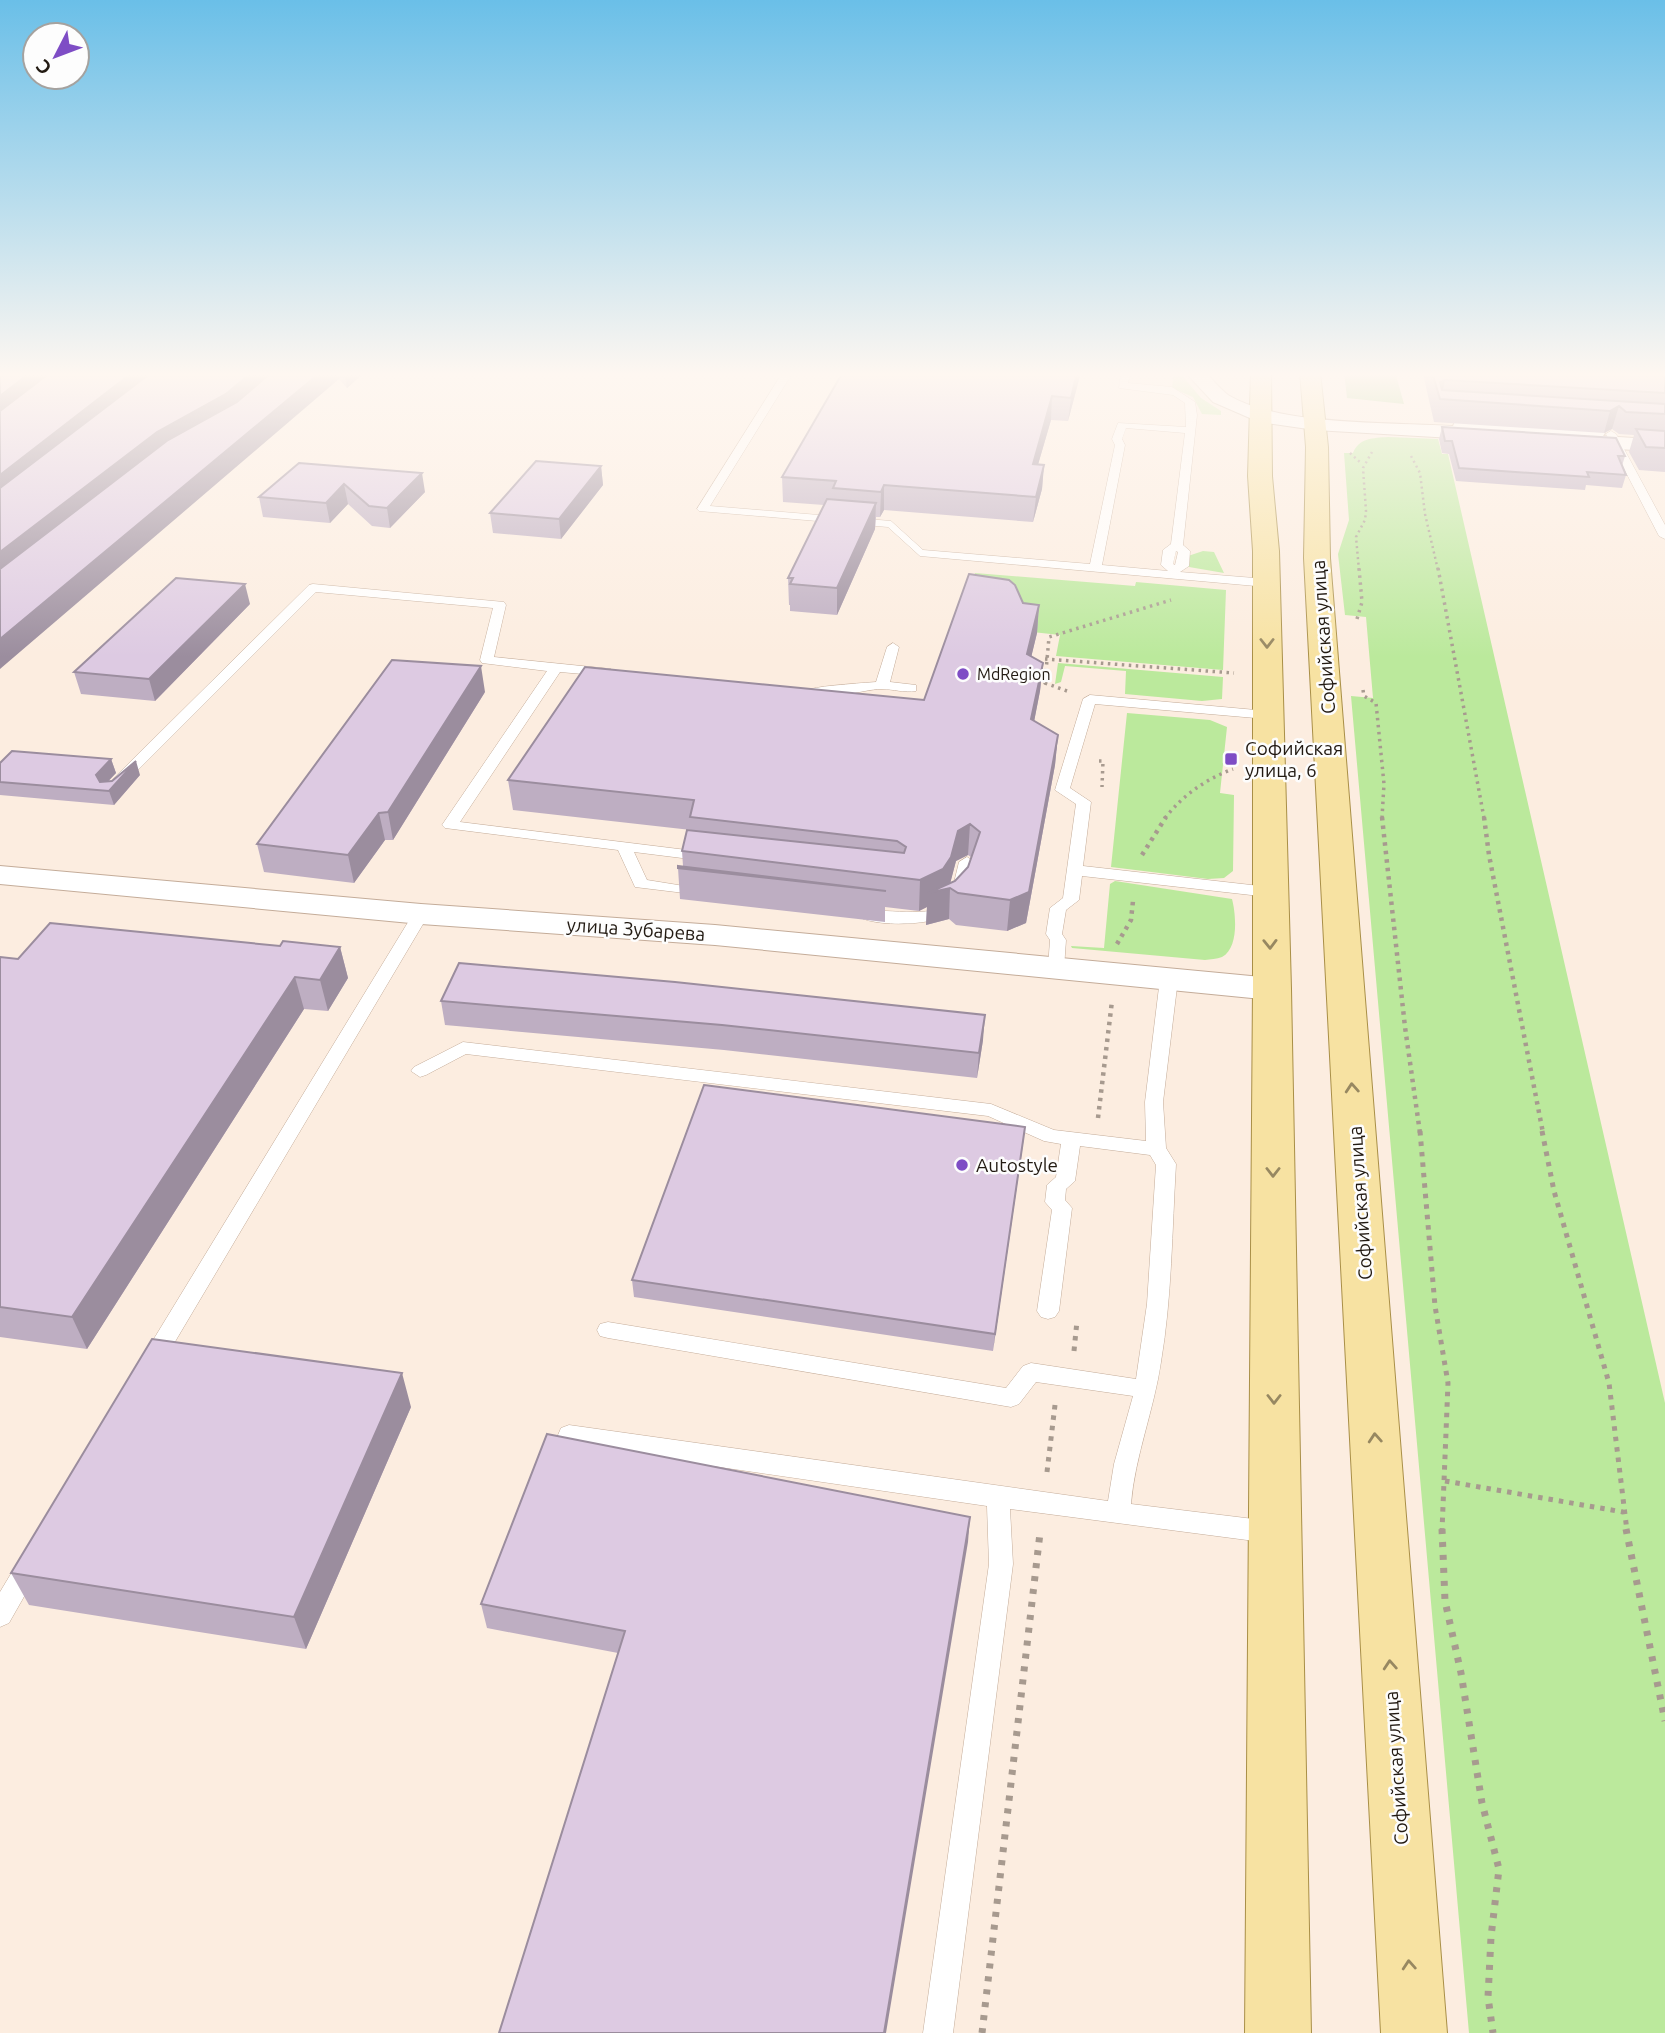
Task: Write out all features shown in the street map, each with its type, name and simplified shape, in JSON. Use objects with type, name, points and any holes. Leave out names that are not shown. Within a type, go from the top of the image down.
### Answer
[{"type":"main road","points":[[1257,467],[1251,582],[1267,715],[1272,989],[1273,1533],[1278,2033]]},
{"type":"main road","name":"Софийская улица","points":[[1323,467],[1317,558],[1414,2033]]},
{"type":"street","name":"улица Зубарева","points":[[0,875],[421,914],[715,935],[1272,989]]},
{"type":"lane","points":[[729,467],[703,509],[891,524],[920,553],[1095,569],[1174,572],[1251,582]]},
{"type":"lane","points":[[1095,569],[1116,467]]},
{"type":"lane","points":[[1174,572],[1183,566],[1184,551],[1177,545],[1186,467]]},
{"type":"lane","points":[[1628,467],[1665,536]]},
{"type":"lane","points":[[110,790],[313,588],[500,605],[487,660],[626,674]]},
{"type":"lane","points":[[882,685],[893,647]]},
{"type":"lane","points":[[556,668],[450,825],[718,857]]},
{"type":"lane","points":[[807,689],[835,691],[882,685],[911,688]]},
{"type":"lane","points":[[1056,968],[1058,940],[1054,934],[1058,908],[1071,901],[1084,802],[1062,790],[1069,758],[1076,746],[1090,699],[1267,715]]},
{"type":"lane","points":[[623,845],[641,884],[722,895]]},
{"type":"lane","points":[[841,911],[919,919],[943,914],[954,905],[967,862]]},
{"type":"lane","points":[[1075,870],[1269,892]]},
{"type":"lane","points":[[143,1376],[421,914]]},
{"type":"lane","points":[[1119,1512],[1121,1480],[1146,1389],[1154,1336],[1166,1164],[1156,1149],[1154,1102],[1169,979]]},
{"type":"lane","points":[[420,1071],[463,1048],[991,1110],[1051,1136],[1156,1149]]},
{"type":"lane","points":[[1048,1311],[1062,1209],[1055,1202],[1057,1185],[1065,1181],[1072,1138]]},
{"type":"lane","points":[[608,1330],[1011,1398],[1031,1372],[1146,1389]]},
{"type":"lane","points":[[569,1435],[998,1497],[1273,1533]]},
{"type":"lane","points":[[937,2033],[1001,1564],[998,1497]]},
{"type":"lane","points":[[0,1615],[43,1543]]},
{"type":"path","points":[[1357,617],[1362,613],[1363,601],[1358,577],[1356,536],[1365,521],[1362,467]]},
{"type":"path","points":[[1417,467],[1447,605],[1461,702],[1480,783],[1491,869],[1554,1191],[1609,1383],[1623,1512],[1665,1721]]},
{"type":"path","points":[[1090,699],[1045,683],[1049,637],[1251,582]]},
{"type":"path","points":[[1045,659],[1234,673]]},
{"type":"path","points":[[1364,696],[1376,703],[1384,784],[1382,818],[1405,1027],[1422,1144],[1436,1306],[1448,1383],[1441,1543],[1445,1601],[1461,1674],[1482,1803],[1499,1869],[1490,1949],[1488,1997],[1493,2033]]},
{"type":"path","points":[[1138,864],[1160,824],[1182,797],[1210,778],[1233,769]]},
{"type":"path","points":[[1115,973],[1114,950],[1131,920],[1134,895]]},
{"type":"path","points":[[1445,1480],[1623,1512]]},
{"type":"green space","points":[[1345,467],[1451,467],[1665,1403],[1665,2033],[1469,2033],[1351,696],[1373,698],[1366,617],[1345,615],[1338,554],[1349,520]]},
{"type":"green space","points":[[1203,551],[1214,552],[1224,573],[1189,567],[1188,556]]},
{"type":"green space","points":[[975,573],[1135,586],[1136,582],[1226,590],[1223,670],[1056,656],[1060,635],[1013,630],[968,602]]},
{"type":"green space","points":[[1058,663],[1223,677],[1222,699],[1202,701],[1125,694],[1126,671],[1065,666],[1061,682],[1055,684]]},
{"type":"green space","points":[[1127,713],[1210,720],[1227,727],[1220,793],[1234,795],[1233,871],[1224,878],[1208,879],[1111,867]]},
{"type":"green space","points":[[1115,881],[1232,899],[1235,913],[1234,939],[1227,953],[1222,957],[1205,960],[1072,948],[1071,946],[1104,948],[1110,884]]},
{"type":"building","points":[[0,467],[10,467],[0,475]]},
{"type":"building","points":[[28,467],[111,467],[0,552],[0,488]]},
{"type":"building","points":[[133,467],[207,467],[0,639],[0,569]]},
{"type":"building","points":[[294,467],[347,467],[422,473],[387,508],[369,506],[344,484],[326,503],[259,497]]},
{"type":"building","points":[[531,467],[600,467],[559,519],[490,513]]},
{"type":"building","points":[[788,467],[1044,467],[1036,497],[884,485],[881,492],[833,488],[836,481],[782,477]]},
{"type":"building","points":[[1623,467],[1626,475],[1587,472],[1589,477],[1459,468]]},
{"type":"building","points":[[827,499],[876,503],[837,588],[790,584],[793,578],[788,578]]},
{"type":"building","points":[[969,574],[1009,580],[1015,585],[1023,603],[1039,605],[1027,654],[1043,663],[1031,719],[1058,735],[1029,892],[1010,900],[958,893],[950,888],[928,893],[955,881],[968,867],[980,832],[970,824],[958,831],[951,857],[943,869],[920,880],[682,851],[687,830],[904,853],[906,847],[897,841],[690,817],[694,800],[508,780],[585,667],[924,700]]},
{"type":"building","points":[[176,578],[245,584],[149,679],[74,672]]},
{"type":"building","points":[[392,660],[481,666],[388,812],[379,813],[348,855],[257,844]]},
{"type":"building","points":[[12,751],[111,759],[96,775],[100,782],[112,781],[136,761],[109,791],[0,782],[0,763]]},
{"type":"building","points":[[678,866],[886,891],[678,868]]},
{"type":"building","points":[[50,923],[280,946],[283,941],[340,947],[320,980],[295,977],[72,1317],[0,1307],[0,957],[18,959]]},
{"type":"building","points":[[459,963],[675,982],[985,1015],[979,1053],[722,1025],[441,1001]]},
{"type":"building","points":[[704,1085],[1025,1127],[995,1334],[632,1280]]},
{"type":"building","points":[[152,1339],[402,1373],[294,1617],[11,1573]]},
{"type":"building","points":[[547,1434],[970,1517],[884,2033],[499,2033],[625,1631],[481,1604]]},
{"type":"place","name":"MdRegion","points":[[963,674]]},
{"type":"place","name":"Софийская улица, 6","points":[[1231,759]]},
{"type":"place","name":"Autostyle","points":[[962,1165]]}]
